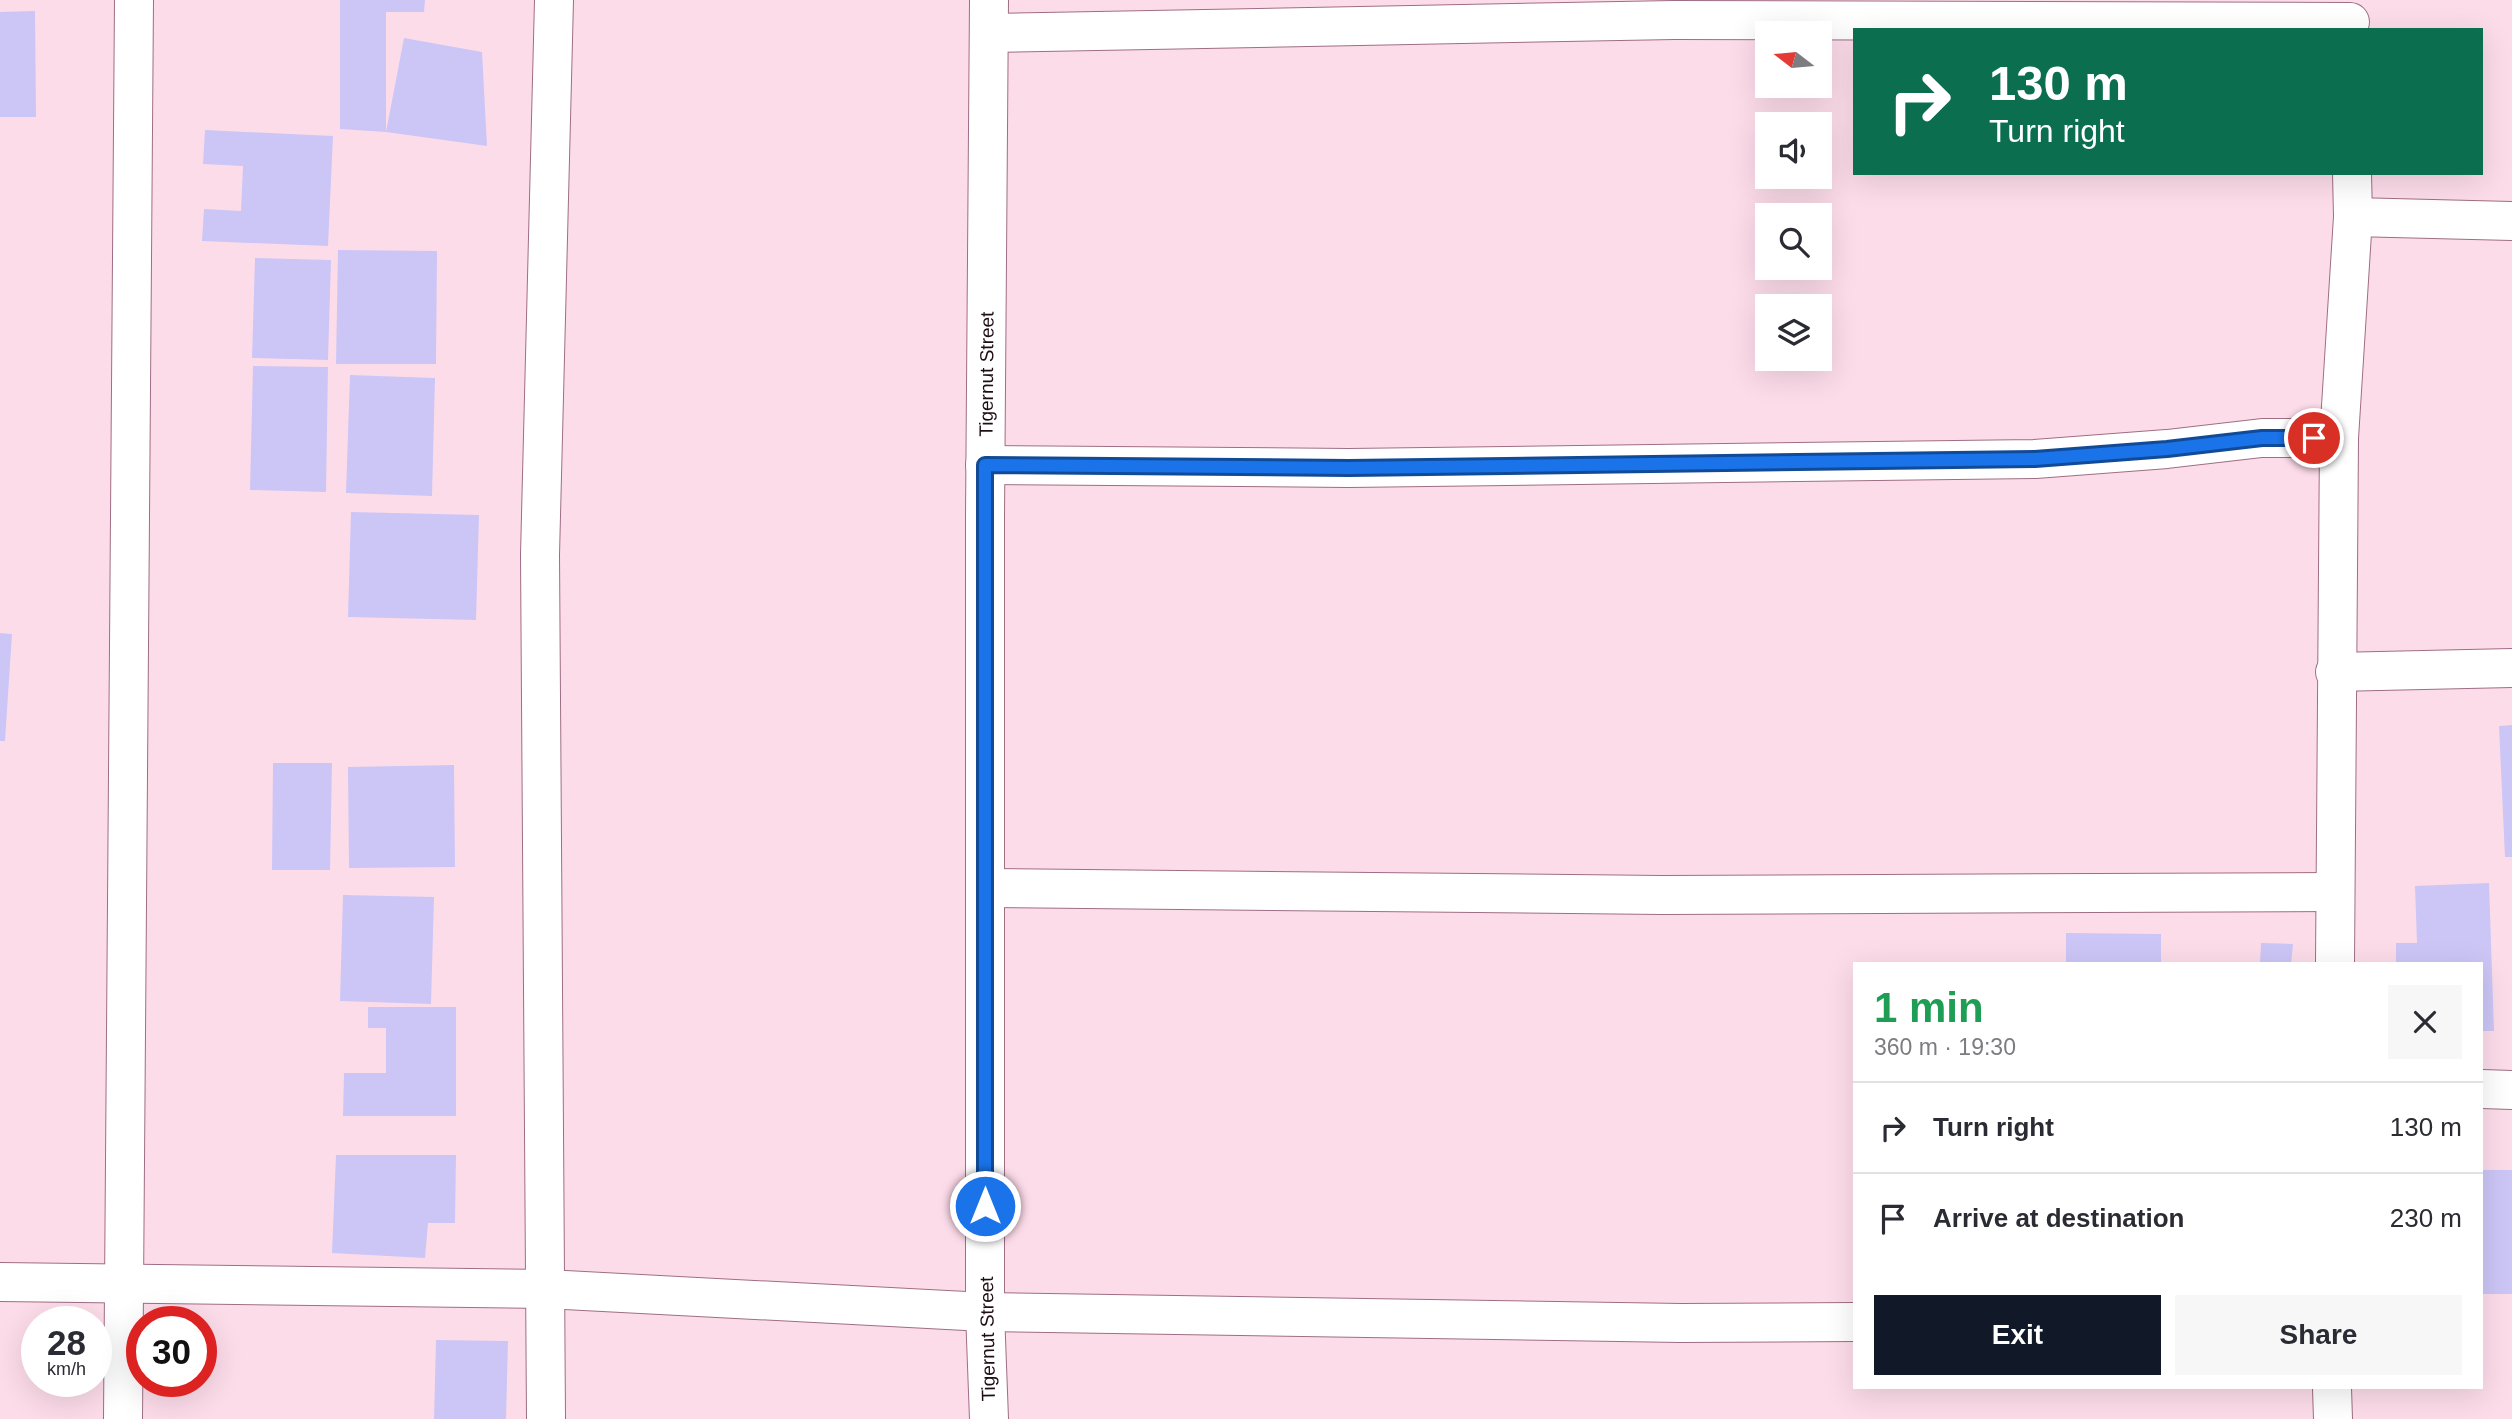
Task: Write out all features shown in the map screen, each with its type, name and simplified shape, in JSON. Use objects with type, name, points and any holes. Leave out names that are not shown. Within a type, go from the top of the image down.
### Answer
[{"type":"street","points":[[123,1419],[134,0]]},
{"type":"street","points":[[546,1419],[540,555],[554,0]]},
{"type":"street","points":[[989,17],[1674,20],[2350,17]]},
{"type":"street","name":"Tigernut Street","points":[[989,17],[985,465],[985,1312],[989,1419]]},
{"type":"street","points":[[2335,962],[2340,438],[2353,175]]},
{"type":"street","points":[[2353,217],[2512,221]]},
{"type":"street","points":[[985,465],[1349,468],[2035,459],[2167,449],[2262,438],[2340,438]]},
{"type":"street","points":[[2336,671],[2512,668]]},
{"type":"street","points":[[985,888],[1662,895],[2335,892]]},
{"type":"street","points":[[2483,1089],[2512,1090]]},
{"type":"street","points":[[0,1282],[546,1289],[985,1312],[1681,1323],[1853,1322]]},
{"type":"street","points":[[2332,1389],[2333,1419]]},
{"type":"building","points":[[340,0],[425,0],[424,12],[386,12],[386,132],[340,129]]},
{"type":"building","points":[[35,11],[36,117],[0,117],[0,12]]},
{"type":"building","points":[[404,38],[482,52],[487,146],[386,132]]},
{"type":"building","points":[[205,130],[333,136],[328,246],[202,241],[204,209],[241,211],[243,166],[203,164]]},
{"type":"building","points":[[338,250],[437,251],[436,364],[336,364]]},
{"type":"building","points":[[255,258],[331,260],[328,360],[252,358]]},
{"type":"building","points":[[253,366],[328,367],[326,492],[250,490]]},
{"type":"building","points":[[350,375],[435,378],[432,496],[346,493]]},
{"type":"building","points":[[351,512],[479,515],[476,620],[348,617]]},
{"type":"building","points":[[0,633],[12,634],[5,741],[0,741]]},
{"type":"building","points":[[2512,725],[2512,857],[2505,857],[2499,726]]},
{"type":"building","points":[[273,763],[332,763],[330,870],[272,870]]},
{"type":"building","points":[[454,765],[455,867],[349,868],[348,767]]},
{"type":"building","points":[[2489,883],[2494,1031],[2483,1031],[2483,962],[2396,962],[2396,943],[2417,943],[2415,886]]},
{"type":"building","points":[[343,895],[434,897],[431,1004],[340,1001]]},
{"type":"building","points":[[2066,933],[2161,934],[2161,962],[2066,962]]},
{"type":"building","points":[[2261,943],[2293,944],[2291,962],[2260,962]]},
{"type":"building","points":[[368,1007],[456,1007],[456,1116],[343,1116],[344,1073],[386,1073],[386,1028],[368,1028]]},
{"type":"building","points":[[336,1155],[456,1155],[455,1223],[428,1223],[425,1258],[332,1253]]},
{"type":"building","points":[[2483,1170],[2512,1170],[2512,1294],[2483,1294]]},
{"type":"building","points":[[436,1340],[508,1341],[506,1419],[434,1419]]},
{"type":"route","points":[[985,1206],[985,465],[1349,468],[2035,459],[2167,449],[2262,438],[2314,438]]}]
